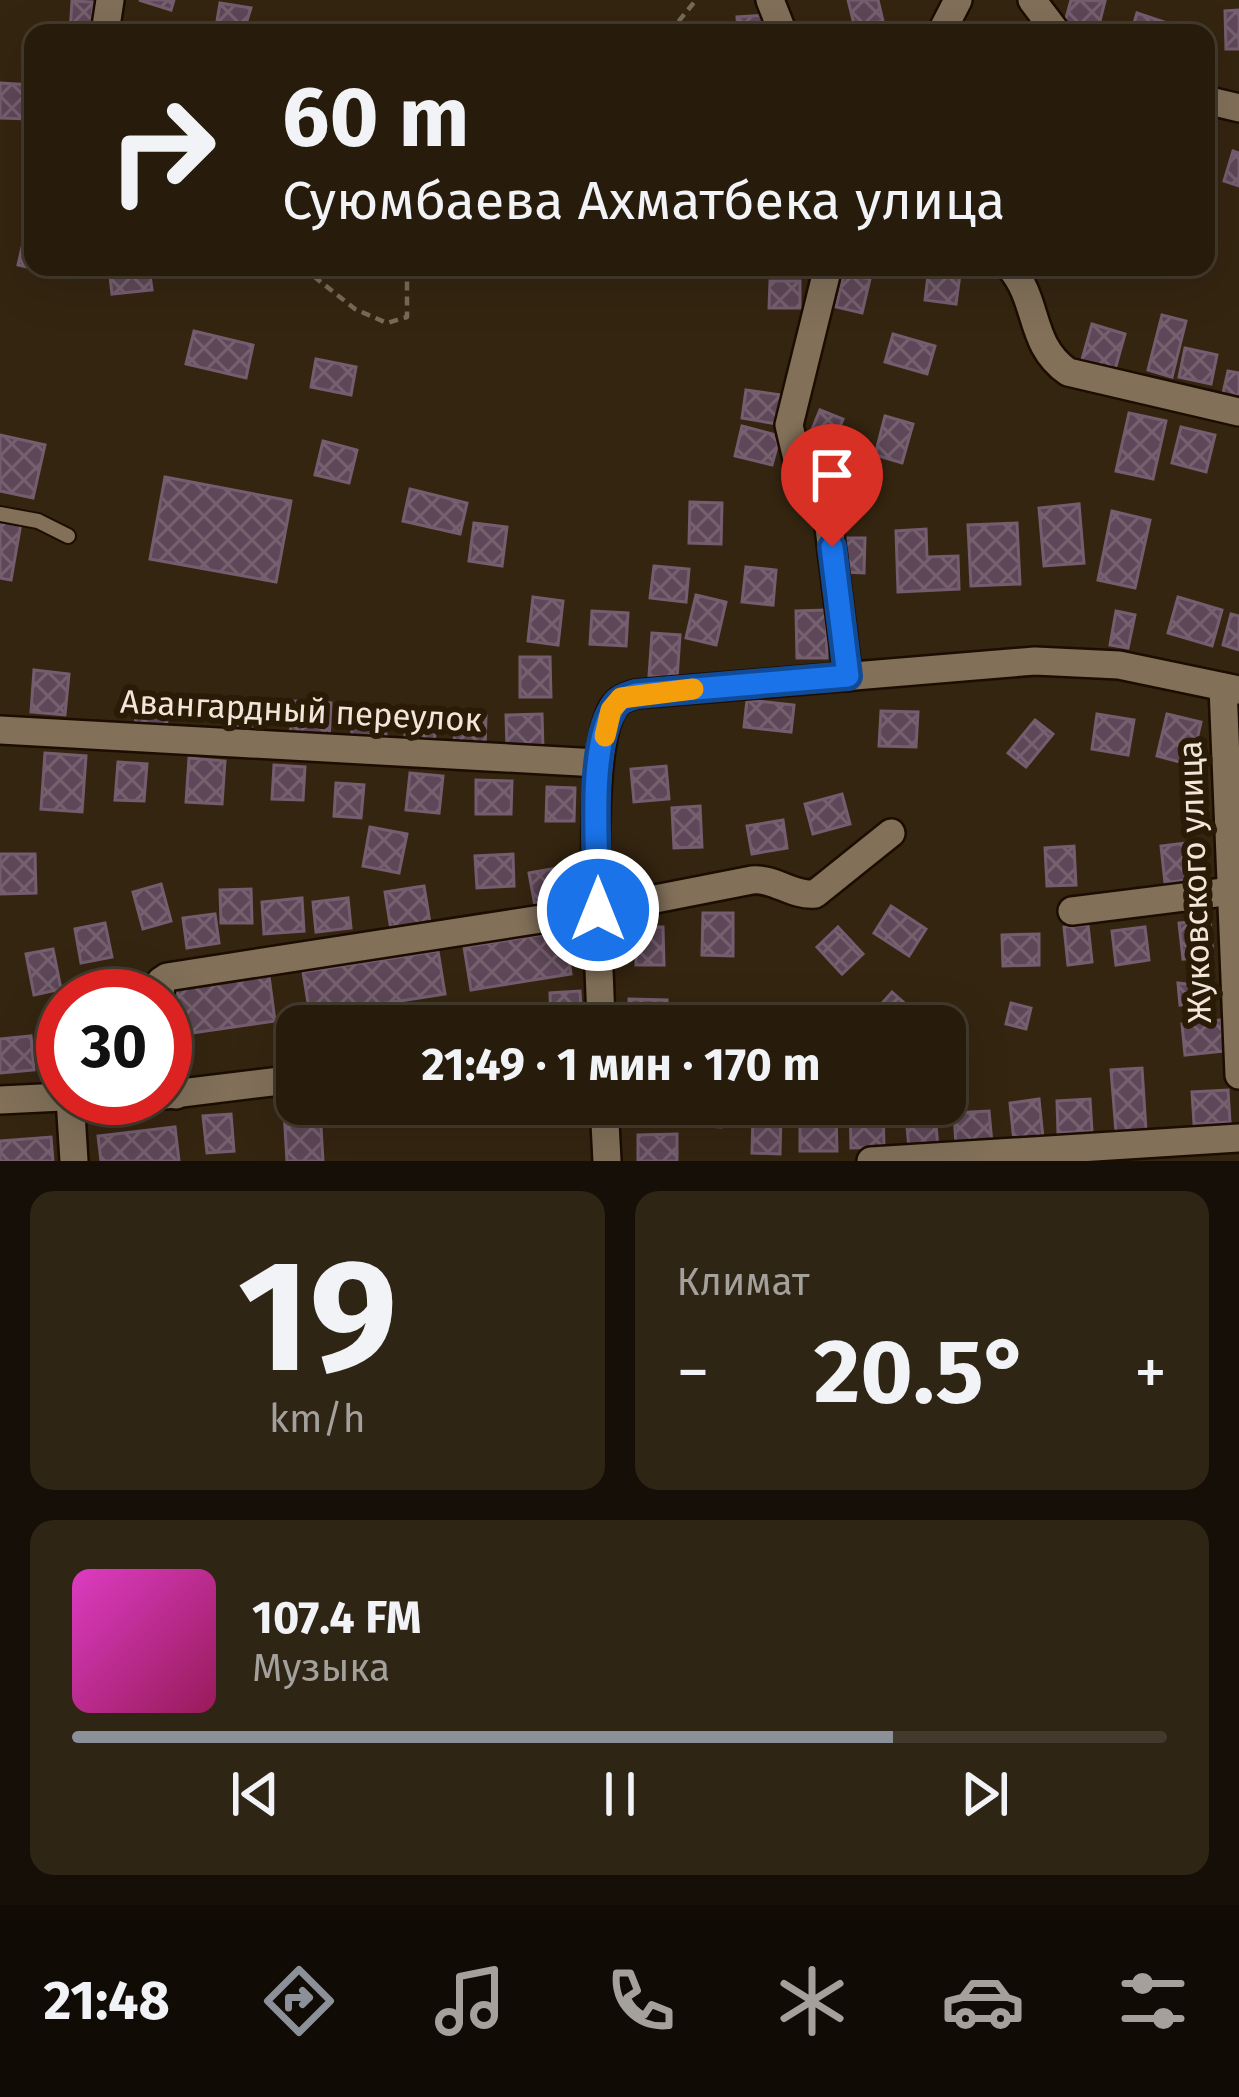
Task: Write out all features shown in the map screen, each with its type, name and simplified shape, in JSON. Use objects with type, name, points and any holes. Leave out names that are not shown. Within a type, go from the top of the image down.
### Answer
[{"type":"street","points":[[1032,0],[1050,24]]},
{"type":"street","points":[[826,276],[789,425],[800,472],[824,495],[848,676]]},
{"type":"street","points":[[1016,276],[1028,294],[1039,340],[1050,360],[1068,372],[1239,412]]},
{"type":"street","points":[[600,1005],[598,763],[611,710],[621,698],[1035,661],[1119,665],[1231,688]]},
{"type":"street","name":"Жуковского улица","points":[[1231,688],[1239,1075]]},
{"type":"street","name":"Авангардный переулок","points":[[0,730],[598,763]]},
{"type":"street","points":[[192,973],[598,910],[759,879],[801,895],[815,894],[892,833]]},
{"type":"street","points":[[1072,911],[1232,891]]},
{"type":"street","points":[[192,1092],[276,1082]]},
{"type":"street","points":[[0,1100],[36,1098]]},
{"type":"street","points":[[70,1125],[74,1161]]},
{"type":"street","points":[[605,1125],[607,1161]]},
{"type":"street","points":[[872,1161],[1239,1138]]},
{"type":"lane","points":[[0,514],[38,521],[68,536]]},
{"type":"path","points":[[676,24],[696,0]]},
{"type":"path","points":[[314,276],[355,308],[387,323],[407,317],[407,276]]},
{"type":"building","points":[[139,0],[174,0],[171,10]]},
{"type":"building","points":[[848,0],[878,0],[883,21],[854,24]]},
{"type":"building","points":[[1071,0],[1105,1],[1099,24],[1064,24]]},
{"type":"building","points":[[72,1],[93,2],[92,24],[71,24]]},
{"type":"building","points":[[220,3],[251,8],[246,24],[216,24]]},
{"type":"building","points":[[1239,10],[1239,49],[1226,49],[1225,11]]},
{"type":"building","points":[[1137,13],[1170,24],[1134,24]]},
{"type":"building","points":[[770,15],[770,24],[737,24],[737,17]]},
{"type":"building","points":[[0,83],[24,84],[24,119],[0,118]]},
{"type":"building","points":[[1233,151],[1239,153],[1239,186],[1224,181]]},
{"type":"building","points":[[110,276],[150,276],[152,290],[112,294]]},
{"type":"building","points":[[844,276],[870,279],[862,313],[836,307]]},
{"type":"building","points":[[928,276],[960,276],[956,304],[925,300]]},
{"type":"building","points":[[770,281],[800,281],[800,308],[769,308]]},
{"type":"building","points":[[1162,315],[1186,321],[1172,377],[1148,370]]},
{"type":"building","points":[[1092,324],[1125,334],[1114,373],[1081,363]]},
{"type":"building","points":[[194,331],[253,345],[246,378],[186,364]]},
{"type":"building","points":[[893,334],[935,346],[927,374],[885,362]]},
{"type":"building","points":[[1185,348],[1217,355],[1211,384],[1179,377]]},
{"type":"building","points":[[316,359],[356,367],[351,395],[311,387]]},
{"type":"building","points":[[1228,371],[1239,373],[1239,402],[1222,398]]},
{"type":"building","points":[[746,390],[781,395],[777,424],[742,418]]},
{"type":"building","points":[[820,410],[843,419],[831,448],[808,439]]},
{"type":"building","points":[[1129,413],[1166,421],[1153,479],[1116,471]]},
{"type":"building","points":[[885,416],[913,424],[902,463],[875,455]]},
{"type":"building","points":[[742,426],[780,436],[772,465],[735,456]]},
{"type":"building","points":[[1181,427],[1215,435],[1206,472],[1172,463]]},
{"type":"building","points":[[0,435],[45,445],[33,498],[0,491]]},
{"type":"building","points":[[323,441],[357,450],[349,483],[315,475]]},
{"type":"building","points":[[165,477],[291,501],[276,582],[150,559]]},
{"type":"building","points":[[410,489],[467,503],[460,534],[403,521]]},
{"type":"building","points":[[690,502],[722,503],[721,544],[689,543]]},
{"type":"building","points":[[1079,504],[1084,563],[1044,566],[1039,508]]},
{"type":"building","points":[[1112,511],[1150,520],[1135,588],[1098,580]]},
{"type":"building","points":[[0,519],[21,523],[11,580],[0,578]]},
{"type":"building","points":[[474,523],[507,527],[502,566],[469,561]]},
{"type":"building","points":[[1017,523],[1020,584],[971,586],[968,525]]},
{"type":"building","points":[[926,529],[927,557],[958,556],[959,589],[898,592],[896,531]]},
{"type":"building","points":[[846,538],[865,538],[864,573],[845,572]]},
{"type":"building","points":[[654,566],[689,569],[686,602],[650,598]]},
{"type":"building","points":[[746,567],[776,570],[773,605],[742,602]]},
{"type":"building","points":[[696,595],[726,602],[716,645],[686,638]]},
{"type":"building","points":[[533,597],[563,601],[558,645],[528,641]]},
{"type":"building","points":[[1178,597],[1222,610],[1212,646],[1168,633]]},
{"type":"building","points":[[826,610],[827,658],[797,658],[796,611]]},
{"type":"building","points":[[592,611],[628,613],[626,646],[590,644]]},
{"type":"building","points":[[1116,611],[1135,615],[1128,648],[1110,645]]},
{"type":"building","points":[[1231,614],[1239,616],[1239,650],[1223,645]]},
{"type":"building","points":[[652,633],[680,635],[677,679],[649,676]]},
{"type":"building","points":[[520,657],[550,657],[551,697],[520,697]]},
{"type":"building","points":[[34,670],[69,674],[65,715],[31,712]]},
{"type":"building","points":[[165,694],[167,725],[136,727],[134,695]]},
{"type":"building","points":[[233,700],[265,703],[263,734],[230,731]]},
{"type":"building","points":[[747,700],[794,705],[791,732],[744,727]]},
{"type":"building","points":[[292,701],[331,703],[329,740],[290,738]]},
{"type":"building","points":[[386,707],[386,739],[352,739],[351,708]]},
{"type":"building","points":[[881,711],[918,712],[916,747],[879,746]]},
{"type":"building","points":[[407,713],[436,715],[434,748],[404,747]]},
{"type":"building","points":[[455,714],[486,716],[485,750],[454,748]]},
{"type":"building","points":[[542,714],[543,749],[507,750],[506,715]]},
{"type":"building","points":[[1097,714],[1134,720],[1128,755],[1092,749]]},
{"type":"building","points":[[1167,714],[1201,722],[1191,765],[1157,756]]},
{"type":"building","points":[[1035,720],[1053,734],[1026,767],[1008,753]]},
{"type":"building","points":[[45,753],[86,756],[82,812],[41,809]]},
{"type":"building","points":[[189,758],[225,761],[222,804],[186,802]]},
{"type":"building","points":[[118,762],[147,764],[144,801],[115,800]]},
{"type":"building","points":[[274,765],[305,767],[303,800],[272,799]]},
{"type":"building","points":[[666,766],[669,799],[634,802],[631,769]]},
{"type":"building","points":[[410,773],[443,776],[439,813],[406,810]]},
{"type":"building","points":[[476,780],[512,781],[511,814],[476,814]]},
{"type":"building","points":[[336,783],[364,785],[361,818],[334,816]]},
{"type":"building","points":[[547,787],[575,788],[574,821],[546,821]]},
{"type":"building","points":[[842,794],[850,824],[813,834],[805,804]]},
{"type":"building","points":[[700,806],[702,847],[674,848],[672,808]]},
{"type":"building","points":[[783,820],[787,848],[752,854],[747,826]]},
{"type":"building","points":[[370,827],[407,834],[399,873],[363,866]]},
{"type":"building","points":[[1195,842],[1199,878],[1165,883],[1161,846]]},
{"type":"building","points":[[1074,846],[1076,885],[1047,886],[1045,848]]},
{"type":"building","points":[[0,854],[35,854],[36,893],[0,894]]},
{"type":"building","points":[[513,854],[514,886],[477,888],[475,856]]},
{"type":"building","points":[[574,865],[580,898],[535,906],[529,873]]},
{"type":"building","points":[[161,884],[171,921],[143,929],[133,892]]},
{"type":"building","points":[[424,886],[430,923],[391,930],[385,892]]},
{"type":"building","points":[[251,889],[252,923],[221,923],[220,890]]},
{"type":"building","points":[[302,898],[304,931],[264,934],[262,902]]},
{"type":"building","points":[[348,898],[351,928],[316,932],[313,902]]},
{"type":"building","points":[[891,906],[926,929],[909,956],[874,933]]},
{"type":"building","points":[[703,913],[733,913],[733,956],[702,955]]},
{"type":"building","points":[[215,914],[219,943],[187,948],[183,918]]},
{"type":"building","points":[[1210,920],[1213,956],[1183,959],[1179,923]]},
{"type":"building","points":[[105,923],[112,957],[81,963],[75,929]]},
{"type":"building","points":[[1088,925],[1092,962],[1068,965],[1064,927]]},
{"type":"building","points":[[636,927],[663,927],[664,965],[636,965]]},
{"type":"building","points":[[838,927],[863,954],[842,974],[817,947]]},
{"type":"building","points":[[1145,927],[1149,960],[1116,965],[1112,931]]},
{"type":"building","points":[[565,931],[571,974],[471,990],[464,947]]},
{"type":"building","points":[[1039,934],[1039,965],[1003,966],[1002,935]]},
{"type":"building","points":[[53,949],[57,969],[36,969],[34,995],[26,954]]},
{"type":"building","points":[[438,951],[445,994],[374,1005],[308,1005],[303,972]]},
{"type":"building","points":[[269,976],[275,1021],[192,1033],[192,987]]},
{"type":"building","points":[[1178,983],[1196,985],[1198,1003],[1180,1005]]},
{"type":"building","points":[[580,991],[581,1005],[550,1005],[550,993]]},
{"type":"building","points":[[892,992],[907,1005],[880,1005]]},
{"type":"building","points":[[629,999],[667,1000],[667,1005],[629,1005]]},
{"type":"building","points":[[1011,1003],[1031,1008],[1026,1029],[1006,1024]]},
{"type":"building","points":[[1221,1020],[1225,1051],[1185,1055],[1182,1024]]},
{"type":"building","points":[[31,1036],[34,1070],[0,1073],[0,1039]]},
{"type":"building","points":[[1142,1068],[1146,1130],[1116,1132],[1111,1070]]},
{"type":"building","points":[[1228,1090],[1230,1122],[1194,1124],[1192,1092]]},
{"type":"building","points":[[1039,1099],[1043,1138],[1014,1141],[1010,1103]]},
{"type":"building","points":[[1090,1099],[1092,1131],[1058,1133],[1057,1101]]},
{"type":"building","points":[[989,1111],[992,1143],[956,1145],[955,1125],[966,1125],[966,1112]]},
{"type":"building","points":[[231,1114],[234,1151],[207,1153],[203,1116]]},
{"type":"building","points":[[285,1125],[321,1125],[323,1161],[287,1161]]},
{"type":"building","points":[[753,1125],[781,1125],[780,1154],[752,1153]]},
{"type":"building","points":[[800,1125],[836,1125],[837,1151],[800,1151]]},
{"type":"building","points":[[850,1125],[883,1125],[884,1147],[851,1148]]},
{"type":"building","points":[[907,1125],[936,1125],[938,1147],[909,1149]]},
{"type":"building","points":[[175,1127],[179,1161],[101,1161],[98,1136]]},
{"type":"building","points":[[677,1134],[677,1161],[638,1161],[638,1135]]},
{"type":"building","points":[[51,1137],[53,1161],[0,1161],[0,1141]]},
{"type":"slow traffic","points":[[605,736],[611,710],[621,698],[693,689]]},
{"type":"route","points":[[598,910],[598,763],[611,710],[621,698],[636,694],[848,676],[832,547]]}]
